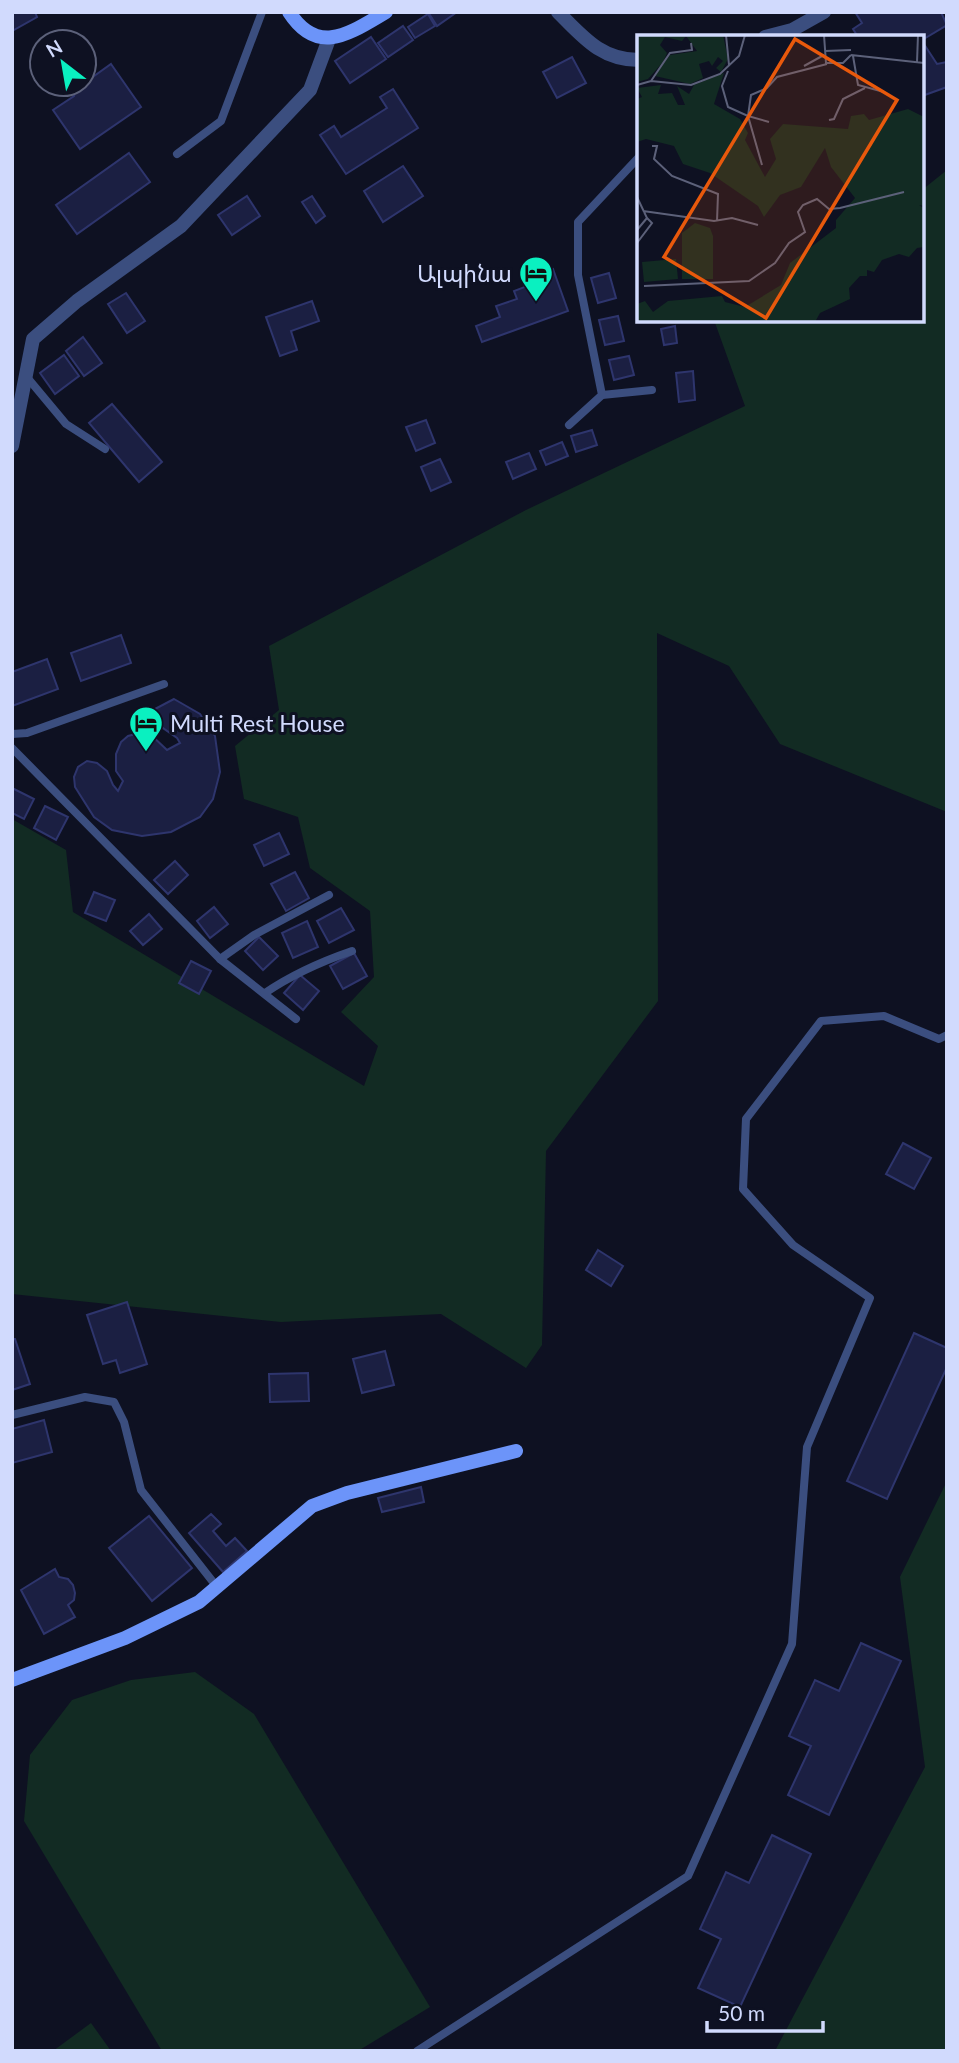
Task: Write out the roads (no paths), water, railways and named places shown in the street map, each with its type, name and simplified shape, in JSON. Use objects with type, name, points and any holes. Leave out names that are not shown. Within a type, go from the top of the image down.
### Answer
[{"type":"street","points":[[289,12],[298,26],[316,37],[329,39],[340,37],[386,12]]},
{"type":"street","points":[[558,12],[600,51],[624,60],[637,60]]},
{"type":"street","points":[[773,35],[792,30],[824,12]]},
{"type":"street","points":[[12,446],[33,339],[77,301],[181,226],[310,90],[329,39]]},
{"type":"street","points":[[12,1680],[125,1637],[198,1602],[312,1506],[347,1493],[516,1451]]},
{"type":"lane","points":[[177,154],[220,121],[262,12]]},
{"type":"lane","points":[[602,396],[578,275],[578,222],[637,159]]},
{"type":"lane","points":[[26,376],[66,424],[105,449]]},
{"type":"lane","points":[[569,425],[602,396],[652,390]]},
{"type":"lane","points":[[12,733],[27,733],[164,684]]},
{"type":"lane","points":[[12,748],[220,959],[296,1019]]},
{"type":"lane","points":[[220,959],[254,935],[329,895]]},
{"type":"lane","points":[[265,993],[317,963],[352,951]]},
{"type":"lane","points":[[418,2051],[688,1876],[792,1644],[807,1447],[870,1298],[793,1245],[743,1189],[746,1119],[821,1020],[884,1016],[939,1040],[947,1035]]},
{"type":"lane","points":[[12,1415],[85,1397],[114,1402],[124,1422],[141,1490],[217,1587]]},
{"type":"place","name":"Ալպինա","points":[[536,303]]},
{"type":"place","name":"Multi Rest House","points":[[146,753]]}]
